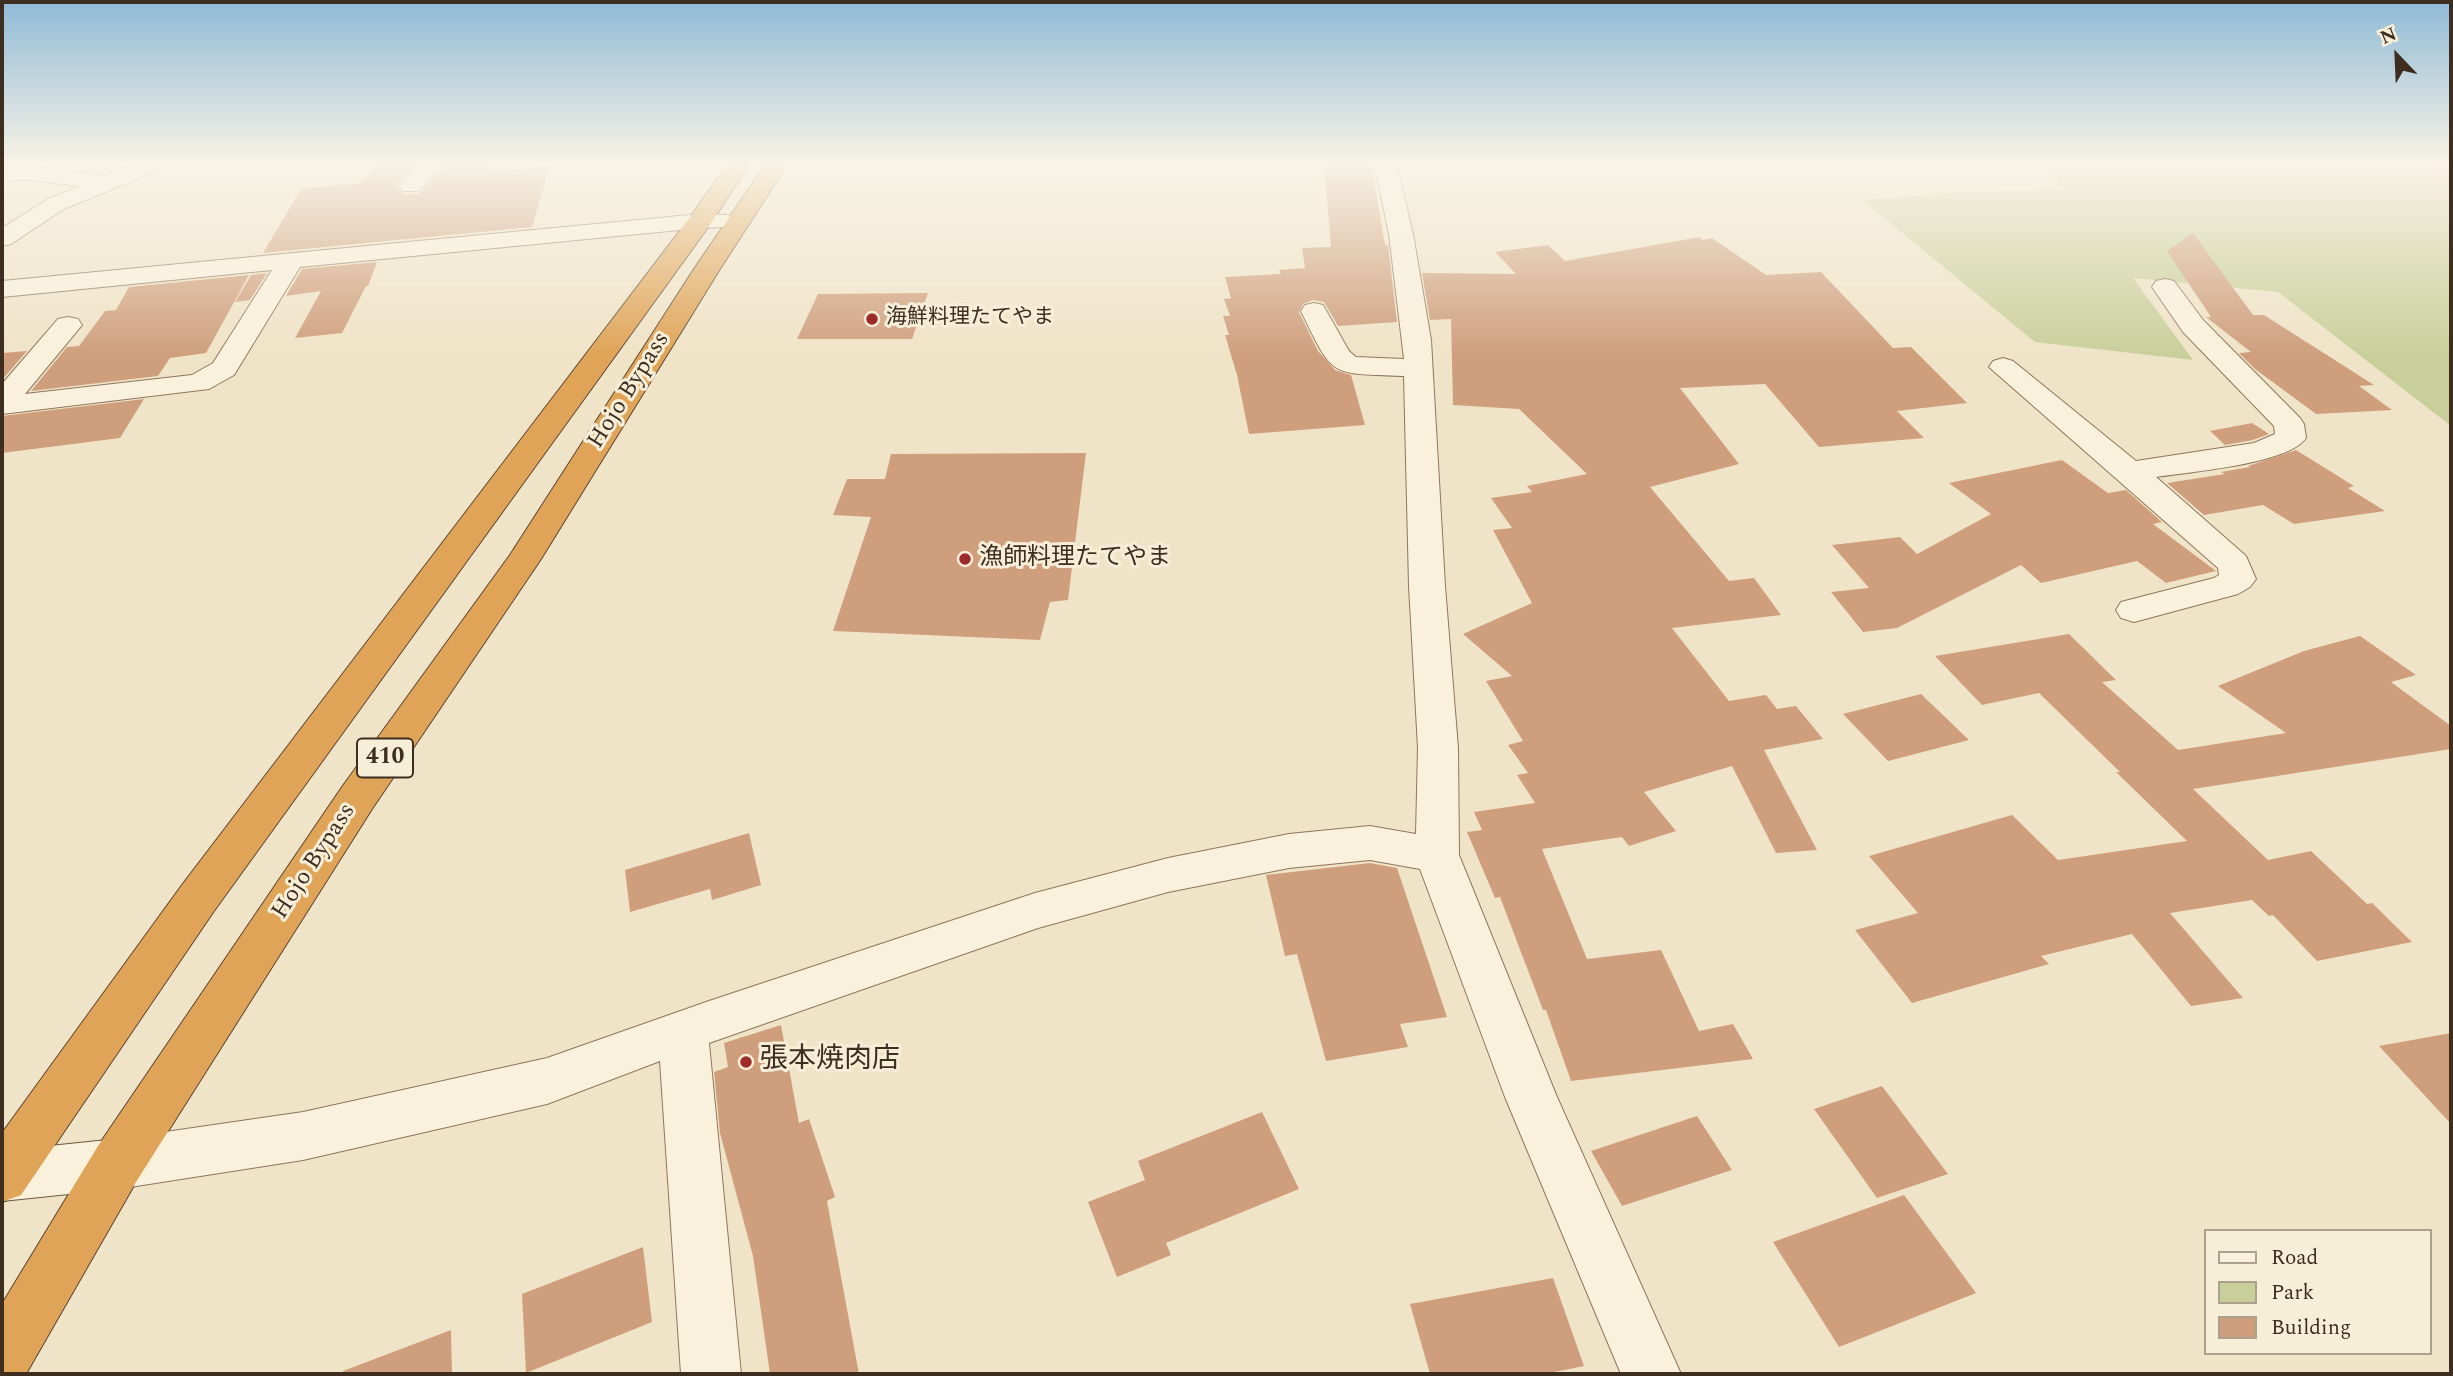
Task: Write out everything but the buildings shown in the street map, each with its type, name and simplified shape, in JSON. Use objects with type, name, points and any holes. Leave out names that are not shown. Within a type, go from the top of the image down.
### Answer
[{"type":"highway","name":"Hojo Bypass","points":[[2,1176],[206,887],[696,226]]},
{"type":"highway","name":"Hojo Bypass","points":[[2,1359],[117,1164],[357,798],[524,559],[736,226]]},
{"type":"street","points":[[2,239],[22,226]]},
{"type":"street","points":[[2,289],[645,226]]},
{"type":"street","points":[[1399,226],[1418,340],[1427,586],[1438,748],[1437,855],[1531,1097],[1651,1374]]},
{"type":"street","points":[[2,404],[199,383],[224,369],[292,260]]},
{"type":"street","points":[[2129,472],[2261,451],[2291,438],[2289,424],[2193,326],[2165,287]]},
{"type":"street","points":[[1314,311],[1337,356],[1349,365],[1418,368]]},
{"type":"street","points":[[2,404],[68,326]]},
{"type":"street","points":[[2003,367],[2234,564],[2238,579],[2226,586],[2134,610]]},
{"type":"street","points":[[2,1176],[117,1164],[303,1136],[547,1081],[1035,911],[1168,876],[1289,851],[1370,843],[1437,855]]},
{"type":"street","points":[[683,1032],[711,1374]]},
{"type":"green space","points":[[1894,226],[2451,226],[2451,426],[2278,292],[2133,278],[2193,360],[2035,342]]},
{"type":"place","name":"海鮮料理たてやま","points":[[872,319]]},
{"type":"place","name":"漁師料理たてやま","points":[[965,559]]},
{"type":"place","name":"張本焼肉店","points":[[746,1062]]}]
